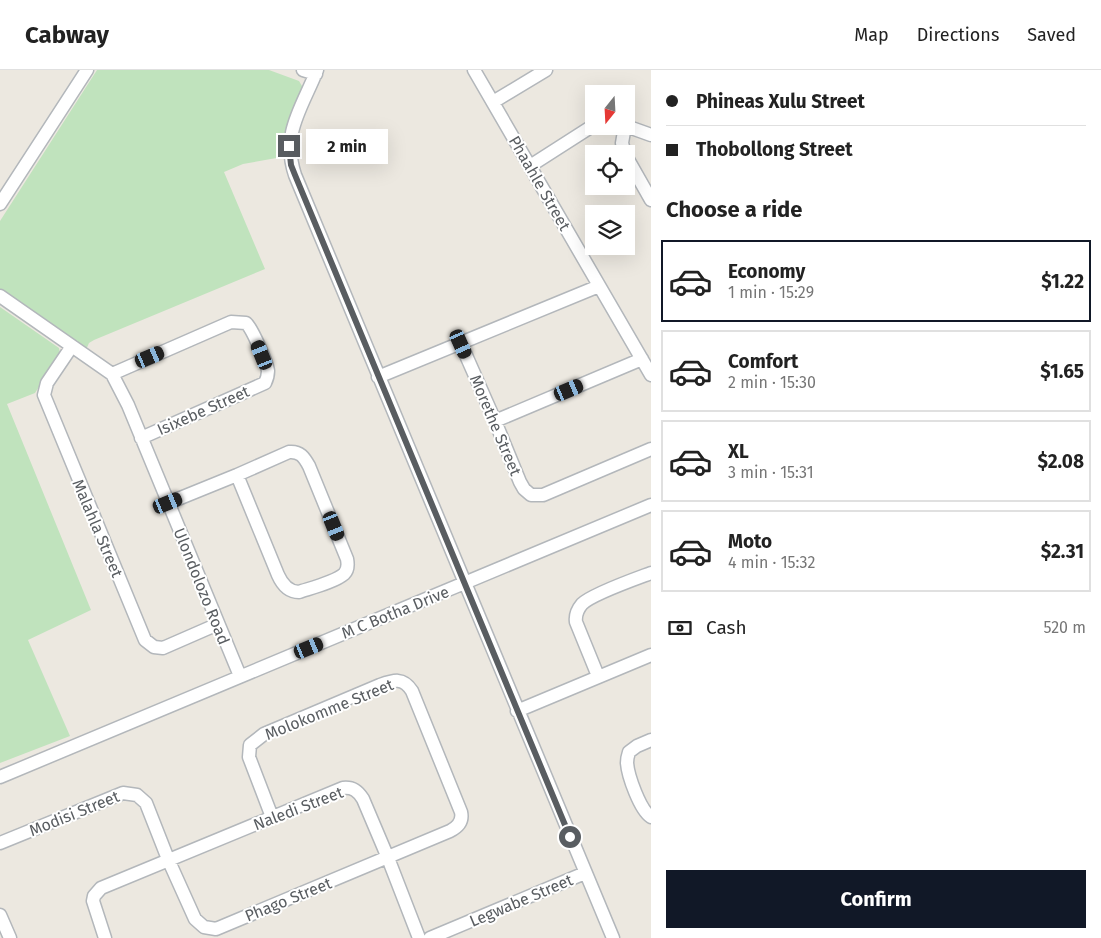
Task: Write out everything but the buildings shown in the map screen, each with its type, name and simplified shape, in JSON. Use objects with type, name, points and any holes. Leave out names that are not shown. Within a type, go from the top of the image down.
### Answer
[{"type":"street","points":[[0,204],[87,70]]},
{"type":"street","points":[[303,70],[317,72],[299,111],[291,136],[289,146],[291,165],[613,938]]},
{"type":"street","name":"Phaahle Street","points":[[474,70],[651,375]]},
{"type":"street","points":[[493,102],[546,70]]},
{"type":"street","points":[[635,129],[651,135]]},
{"type":"street","points":[[530,166],[585,131]]},
{"type":"street","points":[[635,171],[651,200]]},
{"type":"street","points":[[378,377],[599,286]]},
{"type":"street","name":"Ulondolozo Road","points":[[0,296],[112,374],[128,405],[240,676]]},
{"type":"street","name":"Isixebe Street","points":[[112,374],[231,322],[246,323],[252,330],[267,368],[268,376],[265,383],[141,438]]},
{"type":"street","name":"Morethe Street","points":[[461,344],[520,482],[527,492],[536,496],[543,494],[651,450]]},
{"type":"street","name":"Malahla Street","points":[[72,346],[50,378],[44,390],[44,395],[145,640],[154,647],[163,648],[218,624]]},
{"type":"street","points":[[495,421],[642,360]]},
{"type":"street","points":[[168,503],[289,452],[297,452],[304,457],[347,558],[348,566],[345,572],[337,578],[299,592],[294,592],[285,586],[278,575],[237,475]]},
{"type":"street","name":"M C Botha Drive","points":[[0,777],[651,504]]},
{"type":"street","points":[[598,676],[576,622],[577,611],[580,606],[591,598],[651,573]]},
{"type":"street","points":[[517,711],[651,655]]},
{"type":"street","name":"Molokomme Street","points":[[272,817],[248,757],[248,750],[253,741],[264,734],[380,685],[396,680],[402,681],[412,691],[462,817],[454,829],[388,858]]},
{"type":"street","points":[[651,740],[637,746],[630,752],[627,764],[641,806],[651,817]]},
{"type":"street","name":"Naledi Street","points":[[105,938],[94,907],[94,896],[106,885],[343,788],[350,788],[360,794],[388,858],[419,938]]},
{"type":"street","name":"Modisi Street","points":[[0,843],[122,793],[127,793],[137,795],[146,803],[168,859]]},
{"type":"street","name":"Phago Street","points":[[168,859],[195,919],[204,927],[216,929],[388,858]]},
{"type":"street","name":"Legwabe Street","points":[[430,938],[586,873]]},
{"type":"street","points":[[0,915],[10,938]]},
{"type":"green space","points":[[97,70],[269,70],[299,81],[302,91],[283,137],[282,157],[243,164],[224,172],[265,269],[94,340],[89,343],[85,352],[0,293],[0,221]]},
{"type":"green space","points":[[0,307],[59,348],[60,354],[35,393],[7,404],[91,610],[28,640],[70,736],[0,763]]},
{"type":"route","points":[[289,146],[291,165],[295,175],[570,837]]}]
